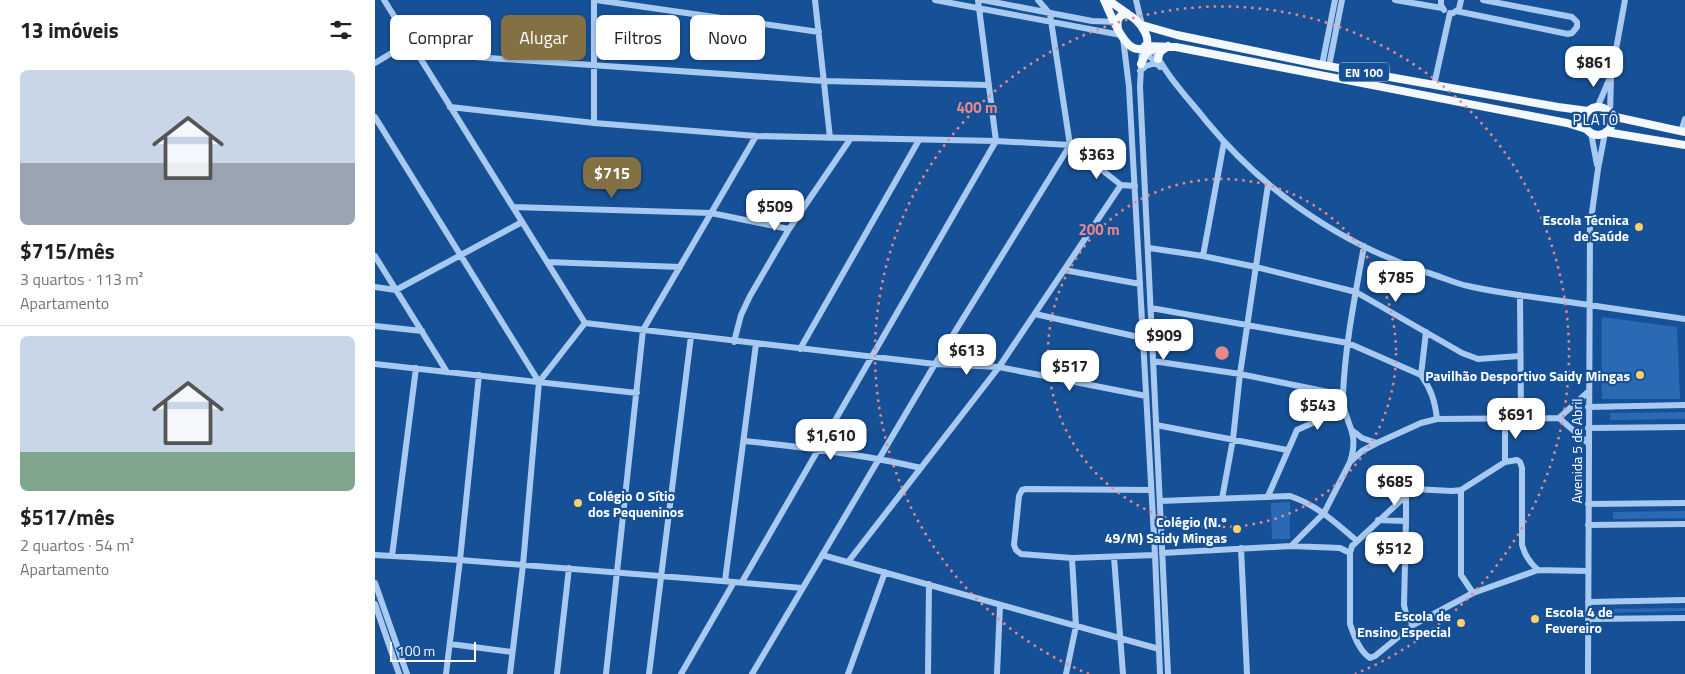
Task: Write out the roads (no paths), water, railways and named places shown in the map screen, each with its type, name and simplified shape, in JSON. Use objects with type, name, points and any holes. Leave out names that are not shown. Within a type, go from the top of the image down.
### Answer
[{"type":"main road","points":[[1104,0],[1119,27]]},
{"type":"main road","name":"EN 100","points":[[1108,0],[1142,25],[1147,36],[1147,42],[1152,48]]},
{"type":"main road","points":[[1119,27],[1123,15],[1128,14]]},
{"type":"main road","name":"EN 100","points":[[1142,25],[1177,35],[1434,85],[1588,111],[1597,108]]},
{"type":"main road","name":"EN 100","points":[[1119,27],[1133,47],[1152,48],[1557,121],[1600,135],[1605,133],[1685,145]]},
{"type":"main road","points":[[1140,68],[1152,48],[1160,52],[1156,61]]},
{"type":"main road","points":[[1597,108],[1607,110],[1610,115],[1611,127],[1605,133]]},
{"type":"main road","points":[[1588,111],[1584,122],[1589,131]]},
{"type":"main road","points":[[1610,115],[1683,132]]},
{"type":"street","points":[[384,0],[393,15]]},
{"type":"street","points":[[594,123],[595,0],[819,32]]},
{"type":"street","points":[[815,0],[830,138]]},
{"type":"street","points":[[935,0],[1050,22],[1119,27]]},
{"type":"street","points":[[742,582],[997,142],[978,0]]},
{"type":"street","points":[[983,0],[1119,27]]},
{"type":"street","points":[[752,674],[935,364],[1071,145],[1049,14],[1038,0]]},
{"type":"street","points":[[1123,0],[1120,10],[1119,27],[1127,63],[1151,490],[1159,554],[1168,674]]},
{"type":"street","points":[[1137,0],[1142,25]]},
{"type":"street","points":[[1326,65],[1335,0]]},
{"type":"street","points":[[1326,65],[1342,0]]},
{"type":"street","points":[[1395,0],[1568,34],[1572,33],[1577,27],[1577,22],[1572,17],[1483,0]]},
{"type":"street","points":[[1441,0],[1442,8]]},
{"type":"street","points":[[1434,85],[1453,12],[1461,6],[1461,0]]},
{"type":"street","points":[[1610,115],[1611,77],[1625,0]]},
{"type":"street","points":[[1152,48],[1156,61],[1223,142],[1268,185],[1303,212],[1333,231],[1408,266],[1467,286],[1685,319]]},
{"type":"street","points":[[375,63],[390,54]]},
{"type":"street","points":[[491,58],[824,81],[988,85]]},
{"type":"street","points":[[421,60],[585,324]]},
{"type":"street","points":[[1156,61],[1140,68],[1160,501],[1160,674]]},
{"type":"street","points":[[1597,108],[1611,77]]},
{"type":"street","points":[[450,107],[594,123],[756,136],[1071,145],[1121,185],[1135,186]]},
{"type":"street","points":[[375,116],[539,382]]},
{"type":"street","points":[[1683,132],[1685,118]]},
{"type":"street","name":"Avenida 5 de Abril","points":[[1589,131],[1597,169]]},
{"type":"street","name":"Avenida 5 de Abril","points":[[1588,674],[1590,227],[1597,169],[1605,133]]},
{"type":"street","points":[[606,674],[643,330],[756,136]]},
{"type":"street","points":[[734,342],[741,315],[789,228],[851,138]]},
{"type":"street","points":[[800,348],[919,140]]},
{"type":"street","points":[[1203,256],[1223,142]]},
{"type":"street","points":[[848,562],[999,366],[1121,185]]},
{"type":"street","points":[[1222,499],[1233,439],[1240,374],[1268,185]]},
{"type":"street","points":[[513,207],[711,213],[789,228]]},
{"type":"street","points":[[375,287],[396,290],[522,222]]},
{"type":"street","points":[[1291,546],[1324,513],[1354,451],[1353,431],[1343,409],[1343,395],[1356,292],[1364,246]]},
{"type":"street","points":[[1149,248],[1256,266],[1356,292],[1462,353],[1478,358],[1520,356]]},
{"type":"street","points":[[375,256],[447,372]]},
{"type":"street","points":[[547,262],[680,267]]},
{"type":"street","points":[[1064,270],[1140,284]]},
{"type":"street","points":[[1520,295],[1521,418]]},
{"type":"street","points":[[1151,308],[1349,342],[1421,375],[1431,389],[1436,405],[1437,419]]},
{"type":"street","points":[[1035,314],[1143,338]]},
{"type":"street","points":[[510,674],[523,565],[539,382],[585,324]]},
{"type":"street","points":[[585,324],[935,364],[999,366],[1146,396]]},
{"type":"street","points":[[375,326],[422,331]]},
{"type":"street","points":[[1421,375],[1426,332]]},
{"type":"street","points":[[649,674],[691,336]]},
{"type":"street","points":[[725,581],[756,344]]},
{"type":"street","points":[[1153,361],[1240,374],[1343,395]]},
{"type":"street","points":[[375,364],[637,393]]},
{"type":"street","points":[[392,556],[416,368]]},
{"type":"street","points":[[446,674],[479,375]]},
{"type":"street","points":[[1559,418],[1589,391]]},
{"type":"street","points":[[1589,407],[1685,406]]},
{"type":"street","points":[[1268,496],[1297,430],[1343,409]]},
{"type":"street","points":[[1505,418],[1505,462]]},
{"type":"street","points":[[1350,462],[1362,451],[1377,443],[1421,423],[1437,419],[1559,418],[1588,444]]},
{"type":"street","points":[[1156,425],[1287,450]]},
{"type":"street","points":[[1588,428],[1685,427]]},
{"type":"street","points":[[1353,431],[1362,438],[1377,443]]},
{"type":"street","points":[[743,441],[819,448],[879,458],[921,468]]},
{"type":"street","points":[[1538,570],[1524,554],[1522,545],[1523,468],[1517,460],[1505,462],[1461,490],[1413,489],[1352,546],[1349,553],[1350,624],[1364,654],[1370,658],[1413,625],[1473,593],[1538,570],[1588,571]]},
{"type":"street","points":[[1151,490],[1021,490],[1014,545],[1016,550],[1021,554],[1072,558],[1291,546],[1340,548],[1349,553]]},
{"type":"street","points":[[1461,490],[1461,574],[1473,593]]},
{"type":"street","points":[[1406,494],[1404,605],[1406,614],[1413,625]]},
{"type":"street","points":[[1160,501],[1290,496],[1324,513],[1357,541]]},
{"type":"street","points":[[1588,504],[1685,503]]},
{"type":"street","points":[[1378,520],[1406,521]]},
{"type":"street","points":[[1588,525],[1685,524]]},
{"type":"street","points":[[1241,548],[1247,674]]},
{"type":"street","points":[[822,554],[1159,649]]},
{"type":"street","points":[[375,555],[569,568],[802,588]]},
{"type":"street","points":[[1114,557],[1123,674]]},
{"type":"street","points":[[1066,674],[1076,626],[1072,558]]},
{"type":"street","points":[[557,674],[569,568]]},
{"type":"street","points":[[848,674],[885,572]]},
{"type":"street","points":[[681,674],[734,582]]},
{"type":"street","points":[[375,583],[407,674]]},
{"type":"street","points":[[928,674],[929,584]]},
{"type":"street","points":[[1588,602],[1685,600]]},
{"type":"street","points":[[375,604],[399,674]]},
{"type":"street","points":[[997,674],[1000,605]]},
{"type":"street","points":[[1588,619],[1685,618]]},
{"type":"street","points":[[450,644],[513,652]]},
{"type":"place","name":"Escola Técnica de Saúde","points":[[1639,227]]},
{"type":"place","name":"Pavilhão Desportivo Saidy Mingas","points":[[1640,375]]},
{"type":"place","name":"Colégio O Sítio dos Pequeninos","points":[[578,503]]},
{"type":"place","name":"Colégio (N.º 49/M) Saidy Mingas","points":[[1237,529]]},
{"type":"place","name":"Escola 4 de Fevereiro","points":[[1535,619]]},
{"type":"place","name":"Escola de Ensino Especial","points":[[1461,623]]},
{"type":"district","name":"PLATÔ","points":[[1596,119]]}]
